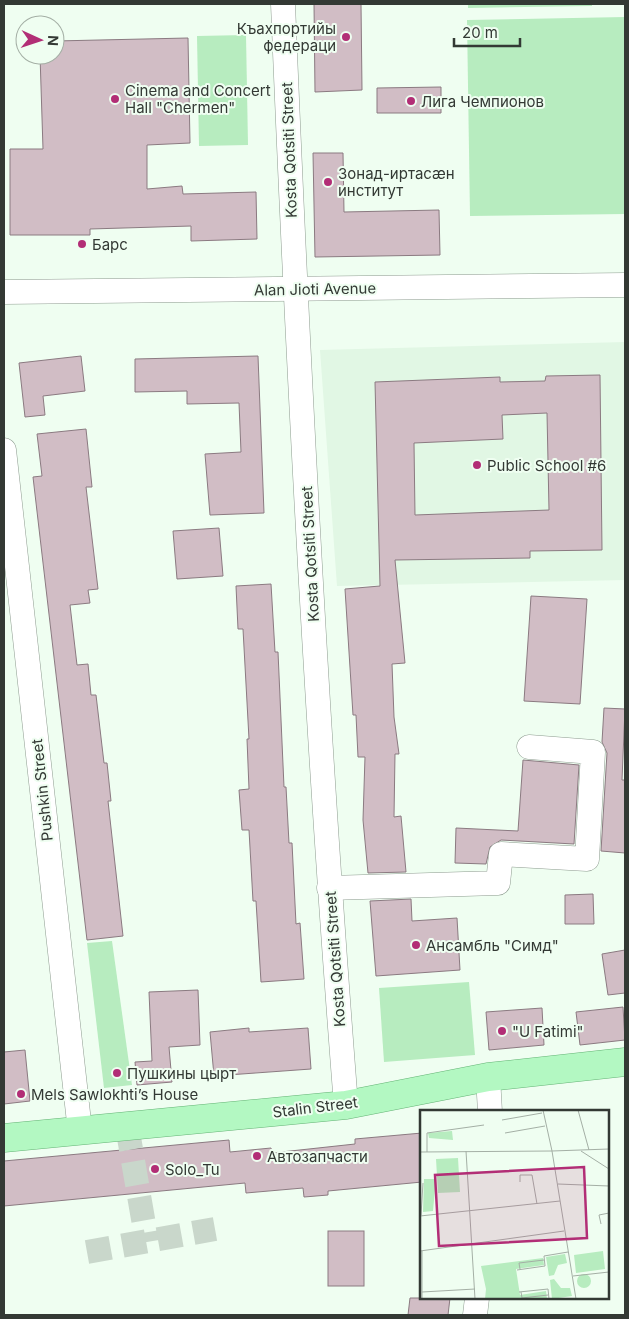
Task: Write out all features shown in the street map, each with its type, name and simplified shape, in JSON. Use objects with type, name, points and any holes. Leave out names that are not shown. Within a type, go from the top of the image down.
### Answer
[{"type":"main road","name":"Stalin Street","points":[[4,1138],[346,1104],[488,1077],[625,1062]]},
{"type":"street","name":"Kosta Qotsiti Street","points":[[283,4],[295,290],[329,888],[346,1104]]},
{"type":"street","name":"Alan Jioti Avenue","points":[[4,292],[625,285]]},
{"type":"street","name":"Pushkin Street","points":[[4,450],[80,1131]]},
{"type":"street","points":[[329,888],[498,883],[500,854],[587,859],[593,752],[529,747]]},
{"type":"street","points":[[488,1077],[490,1110]]},
{"type":"street","points":[[475,1315],[477,1299]]},
{"type":"shaded area","name":"Public School #6","points":[[625,342],[625,580],[337,586],[320,350]]},
{"type":"green space","points":[[468,4],[592,4],[592,6],[468,8]]},
{"type":"green space","points":[[625,17],[625,214],[470,216],[467,20]]},
{"type":"green space","points":[[246,35],[248,145],[199,146],[197,36]]},
{"type":"green space","points":[[112,941],[132,1085],[104,1088],[87,943]]},
{"type":"green space","points":[[469,982],[475,1055],[384,1062],[379,988]]},
{"type":"building","name":"Къахпортийы федераци","points":[[314,4],[361,4],[362,90],[315,92]]},
{"type":"building","points":[[188,38],[190,143],[147,145],[147,189],[182,186],[183,194],[256,192],[257,239],[191,241],[191,226],[90,229],[90,235],[10,235],[10,149],[43,149],[40,65],[65,65],[65,41]]},
{"type":"building","points":[[441,87],[441,113],[377,113],[377,88]]},
{"type":"building","name":"Зонад-иртасæн институт","points":[[313,153],[343,153],[344,212],[439,210],[440,255],[315,257]]},
{"type":"building","points":[[81,356],[85,391],[43,396],[45,415],[25,417],[19,363]]},
{"type":"building","points":[[258,356],[264,513],[210,515],[205,454],[241,452],[239,403],[187,404],[187,391],[135,392],[135,359]]},
{"type":"building","points":[[600,375],[602,550],[530,551],[530,558],[395,560],[405,663],[392,664],[394,717],[399,754],[395,754],[394,817],[401,816],[406,872],[368,873],[363,820],[365,757],[358,757],[356,715],[353,715],[345,589],[380,586],[375,382],[500,377],[500,382],[545,381],[546,376]],"holes":[[[547,413],[549,510],[415,515],[414,443],[503,439],[502,415]]]},
{"type":"building","points":[[86,429],[92,487],[86,487],[98,589],[88,590],[90,603],[70,605],[77,665],[88,664],[91,695],[96,695],[104,763],[107,763],[111,801],[108,801],[123,936],[87,940],[33,477],[42,476],[37,434]]},
{"type":"building","points":[[219,528],[223,576],[177,579],[173,531]]},
{"type":"building","points":[[271,584],[275,652],[278,652],[284,787],[286,787],[289,843],[292,843],[296,924],[300,923],[304,979],[261,982],[256,901],[253,901],[249,830],[242,830],[239,790],[249,789],[247,739],[249,739],[243,629],[238,629],[236,586]]},
{"type":"building","points":[[531,596],[587,599],[580,704],[524,701]]},
{"type":"building","points":[[604,708],[625,709],[622,780],[625,780],[625,853],[601,851],[607,753],[602,742]]},
{"type":"building","points":[[523,760],[579,765],[574,844],[501,840],[490,847],[486,864],[455,863],[456,828],[518,831]]},
{"type":"building","points":[[593,894],[594,924],[565,924],[565,895]]},
{"type":"building","name":"Ансамбль \"Симд\"","points":[[411,899],[412,921],[457,918],[460,970],[376,976],[370,901]]},
{"type":"building","points":[[625,950],[625,993],[608,995],[602,954]]},
{"type":"building","points":[[198,990],[200,1045],[169,1047],[172,1082],[137,1085],[135,1062],[152,1061],[149,992]]},
{"type":"building","points":[[623,1007],[625,1040],[580,1045],[576,1012]]},
{"type":"building","points":[[542,1008],[544,1045],[489,1050],[486,1012]]},
{"type":"building","points":[[249,1028],[249,1032],[308,1028],[311,1069],[214,1076],[210,1032]]},
{"type":"building","points":[[25,1050],[30,1101],[4,1104],[4,1052]]},
{"type":"building","points":[[420,1133],[420,1182],[328,1191],[328,1195],[304,1197],[303,1188],[246,1193],[245,1183],[4,1206],[4,1161],[229,1140],[230,1152],[271,1148],[272,1153],[355,1144],[355,1139]]},
{"type":"building","points":[[328,1231],[364,1231],[364,1286],[328,1286]]},
{"type":"building","points":[[410,1298],[450,1299],[448,1315],[408,1315]]},
{"type":"tunnel","points":[[127,1126],[147,1242]]},
{"type":"tunnel","points":[[87,1252],[215,1229]]},
{"type":"place","name":"Къахпортийы федераци","points":[[346,37]]},
{"type":"place","name":"Cinema and Concert Hall \"Chermen\"","points":[[115,99]]},
{"type":"place","name":"Лига Чемпионов","points":[[411,101]]},
{"type":"place","name":"Зонад-иртасæн институт","points":[[328,182]]},
{"type":"place","name":"Барс","points":[[82,244]]},
{"type":"place","name":"Public School #6","points":[[477,465]]},
{"type":"place","name":"Ансамбль \"Симд\"","points":[[416,945]]},
{"type":"place","name":"\"U Fatimi\"","points":[[502,1031]]},
{"type":"place","name":"Пушкины цырт","points":[[117,1073]]},
{"type":"place","name":"Mels Sawlokhti’s House","points":[[21,1094]]},
{"type":"place","name":"Автозапчасти","points":[[257,1156]]},
{"type":"place","name":"Solo_Tu","points":[[155,1169]]}]
